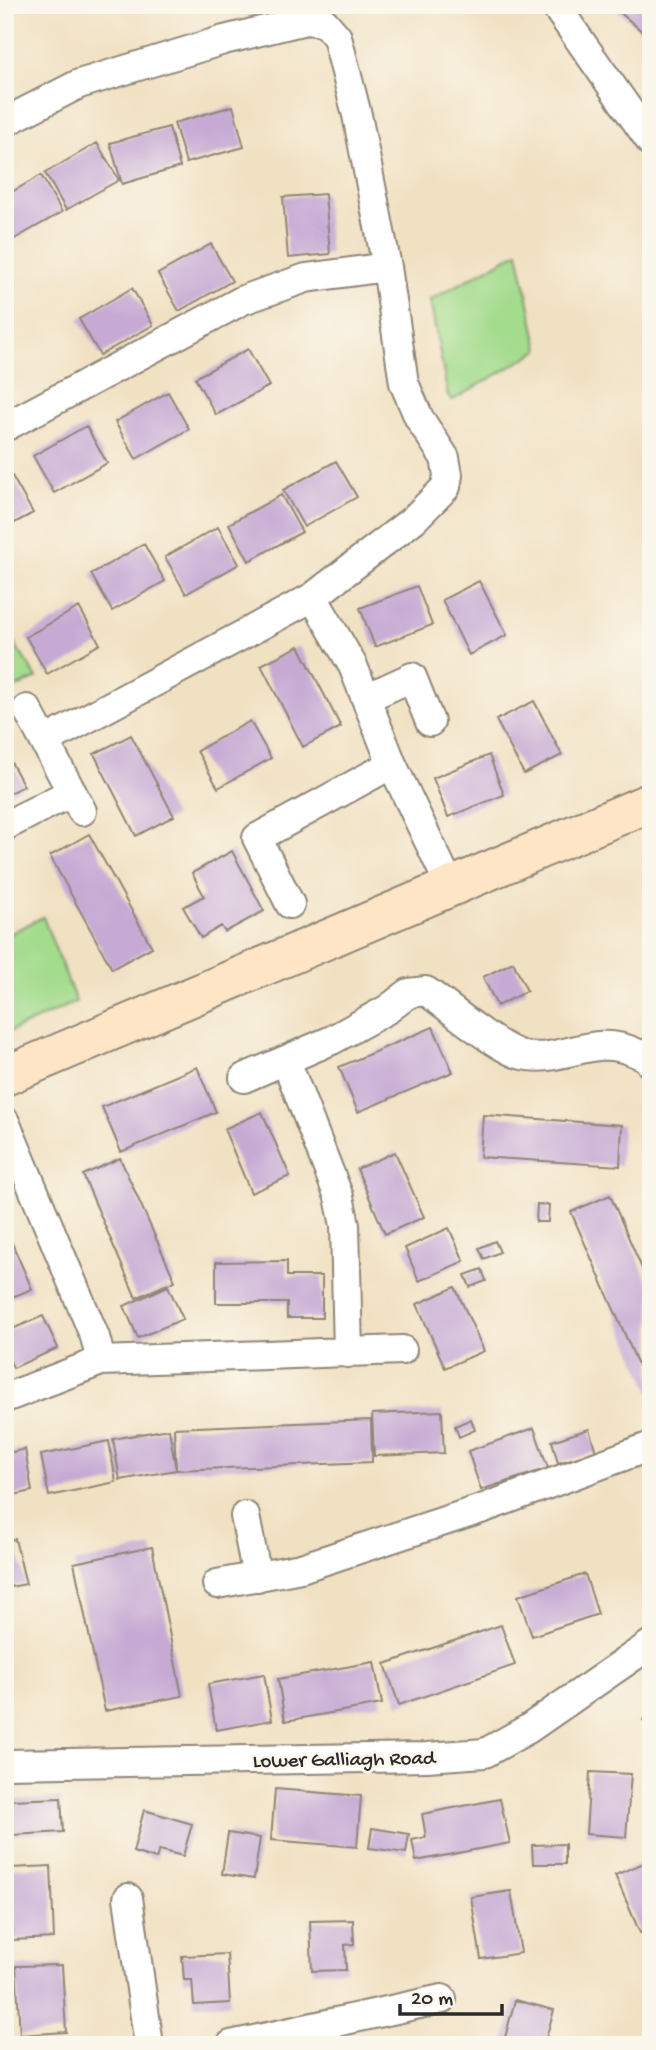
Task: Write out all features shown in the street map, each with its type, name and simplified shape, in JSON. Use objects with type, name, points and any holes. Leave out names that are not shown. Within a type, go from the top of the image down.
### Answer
[{"type":"street","points":[[555,5],[651,142]]},
{"type":"street","points":[[5,122],[79,84],[224,40],[306,20],[324,22],[337,37],[357,116],[387,267],[404,383],[419,418],[445,458],[448,475],[446,487],[414,519],[313,597],[45,741]]},
{"type":"street","points":[[5,427],[243,300],[306,278],[387,267]]},
{"type":"street","points":[[313,597],[352,666],[392,764],[451,888]]},
{"type":"street","points":[[366,698],[412,677],[430,722]]},
{"type":"street","points":[[5,826],[77,802],[27,709]]},
{"type":"street","points":[[290,904],[257,838],[392,764]]},
{"type":"street","points":[[5,1076],[651,802]]},
{"type":"street","points":[[244,1078],[286,1061],[388,1009],[409,993],[426,991],[504,1047],[522,1055],[564,1054],[597,1044],[620,1045],[649,1059],[651,1063]]},
{"type":"street","points":[[286,1061],[339,1197],[345,1225],[348,1353]]},
{"type":"street","points":[[5,1122],[95,1337],[101,1361]]},
{"type":"street","points":[[5,1398],[101,1361],[402,1350]]},
{"type":"street","points":[[216,1584],[302,1568],[458,1516],[651,1446]]},
{"type":"street","points":[[245,1516],[257,1577]]},
{"type":"street","name":"Lower Galliagh Road","points":[[5,1764],[427,1757],[485,1753],[528,1729],[651,1644]]},
{"type":"street","points":[[128,1898],[149,2045]]},
{"type":"street","points":[[231,2045],[442,1999]]},
{"type":"green space","points":[[518,252],[539,350],[453,400],[448,396],[430,300]]},
{"type":"green space","points":[[5,629],[37,678],[5,693]]},
{"type":"green space","points":[[43,917],[76,1002],[5,1034],[5,936]]},
{"type":"building","points":[[619,5],[651,5],[651,39],[616,9]]},
{"type":"building","points":[[233,106],[244,147],[186,163],[174,123]]},
{"type":"building","points":[[169,127],[180,167],[122,184],[110,143]]},
{"type":"building","points":[[97,143],[119,180],[66,210],[45,173]]},
{"type":"building","points":[[41,175],[62,212],[9,242],[5,236],[5,196]]},
{"type":"building","points":[[325,194],[330,254],[288,258],[283,197]]},
{"type":"building","points":[[211,244],[232,281],[179,311],[158,274]]},
{"type":"building","points":[[132,288],[153,325],[100,355],[79,319]]},
{"type":"building","points":[[248,349],[269,386],[216,415],[195,378]]},
{"type":"building","points":[[168,392],[189,429],[136,459],[115,422]]},
{"type":"building","points":[[86,426],[107,463],[54,493],[33,456]]},
{"type":"building","points":[[336,461],[357,497],[304,527],[283,490]]},
{"type":"building","points":[[12,476],[33,513],[5,528],[5,480]]},
{"type":"building","points":[[281,495],[302,532],[249,561],[229,524]]},
{"type":"building","points":[[218,527],[239,564],[186,594],[165,557]]},
{"type":"building","points":[[144,544],[165,581],[112,611],[91,574]]},
{"type":"building","points":[[479,581],[507,635],[469,655],[442,600]]},
{"type":"building","points":[[417,586],[432,625],[375,647],[360,608]]},
{"type":"building","points":[[79,607],[100,644],[47,674],[26,637]]},
{"type":"building","points":[[299,646],[341,727],[303,747],[261,665]]},
{"type":"building","points":[[534,701],[562,755],[524,774],[496,720]]},
{"type":"building","points":[[250,721],[271,758],[218,788],[197,751]]},
{"type":"building","points":[[131,735],[174,816],[136,836],[94,754]]},
{"type":"building","points":[[5,751],[24,786],[5,795]]},
{"type":"building","points":[[489,755],[504,795],[448,817],[433,778]]},
{"type":"building","points":[[89,834],[152,947],[112,969],[50,856]]},
{"type":"building","points":[[232,851],[264,911],[225,932],[221,926],[201,938],[183,907],[204,896],[192,873]]},
{"type":"building","points":[[513,962],[527,991],[497,1006],[483,977]]},
{"type":"building","points":[[433,1027],[453,1072],[358,1112],[339,1067]]},
{"type":"building","points":[[197,1067],[216,1112],[121,1152],[102,1107]]},
{"type":"building","points":[[262,1112],[290,1176],[251,1193],[224,1129]]},
{"type":"building","points":[[483,1115],[622,1125],[620,1166],[480,1157]]},
{"type":"building","points":[[395,1152],[424,1217],[385,1234],[357,1169]]},
{"type":"building","points":[[120,1158],[175,1281],[136,1298],[83,1175]]},
{"type":"building","points":[[610,1195],[651,1289],[651,1394],[571,1212]]},
{"type":"building","points":[[537,1204],[549,1205],[548,1222],[536,1222]]},
{"type":"building","points":[[5,1227],[32,1289],[5,1300]]},
{"type":"building","points":[[449,1228],[464,1261],[419,1281],[405,1248]]},
{"type":"building","points":[[495,1241],[500,1252],[484,1259],[479,1248]]},
{"type":"building","points":[[287,1261],[287,1276],[322,1276],[322,1318],[287,1318],[287,1303],[216,1303],[216,1262]]},
{"type":"building","points":[[482,1269],[486,1281],[470,1287],[465,1275]]},
{"type":"building","points":[[168,1286],[183,1319],[138,1338],[124,1306]]},
{"type":"building","points":[[455,1287],[484,1351],[445,1368],[417,1304]]},
{"type":"building","points":[[43,1316],[58,1348],[13,1368],[5,1350],[5,1332]]},
{"type":"building","points":[[442,1411],[444,1453],[374,1456],[372,1414]]},
{"type":"building","points":[[471,1419],[475,1430],[459,1437],[455,1426]]},
{"type":"building","points":[[371,1420],[372,1462],[176,1470],[174,1428]]},
{"type":"building","points":[[534,1428],[548,1468],[481,1490],[468,1451]]},
{"type":"building","points":[[169,1429],[176,1470],[120,1480],[113,1439]]},
{"type":"building","points":[[589,1429],[596,1452],[558,1463],[552,1441]]},
{"type":"building","points":[[109,1441],[116,1482],[49,1496],[41,1455]]},
{"type":"building","points":[[25,1449],[32,1491],[5,1497],[5,1454]]},
{"type":"building","points":[[15,1539],[26,1584],[5,1588],[5,1541]]},
{"type":"building","points":[[152,1547],[182,1696],[105,1711],[74,1563]]},
{"type":"building","points":[[585,1574],[598,1614],[532,1636],[518,1596]]},
{"type":"building","points":[[501,1625],[515,1665],[399,1705],[385,1664]]},
{"type":"building","points":[[374,1662],[382,1704],[285,1721],[278,1679]]},
{"type":"building","points":[[264,1674],[272,1720],[216,1730],[208,1684]]},
{"type":"building","points":[[651,1714],[651,1731],[643,1720]]},
{"type":"building","points":[[590,1772],[631,1774],[626,1837],[586,1834]]},
{"type":"building","points":[[275,1789],[361,1796],[357,1847],[271,1840]]},
{"type":"building","points":[[61,1798],[63,1832],[13,1835],[11,1800]]},
{"type":"building","points":[[500,1799],[510,1843],[416,1861],[412,1840],[426,1837],[422,1814]]},
{"type":"building","points":[[144,1810],[192,1824],[183,1856],[159,1850],[156,1859],[133,1852]]},
{"type":"building","points":[[372,1828],[409,1834],[406,1853],[369,1848]]},
{"type":"building","points":[[228,1833],[260,1838],[254,1879],[222,1874]]},
{"type":"building","points":[[565,1844],[565,1864],[533,1864],[532,1845]]},
{"type":"building","points":[[651,1860],[651,1928],[640,1933],[615,1875]]},
{"type":"building","points":[[51,1866],[54,1938],[12,1940],[10,1868]]},
{"type":"building","points":[[511,1891],[521,1953],[481,1959],[471,1897]]},
{"type":"building","points":[[353,1920],[354,1944],[345,1945],[346,1970],[312,1971],[310,1921]]},
{"type":"building","points":[[227,1954],[230,2003],[194,2005],[192,1980],[184,1980],[182,1956]]},
{"type":"building","points":[[62,1965],[66,2032],[20,2035],[16,1966]]},
{"type":"building","points":[[515,2000],[554,2010],[544,2045],[503,2045]]}]
